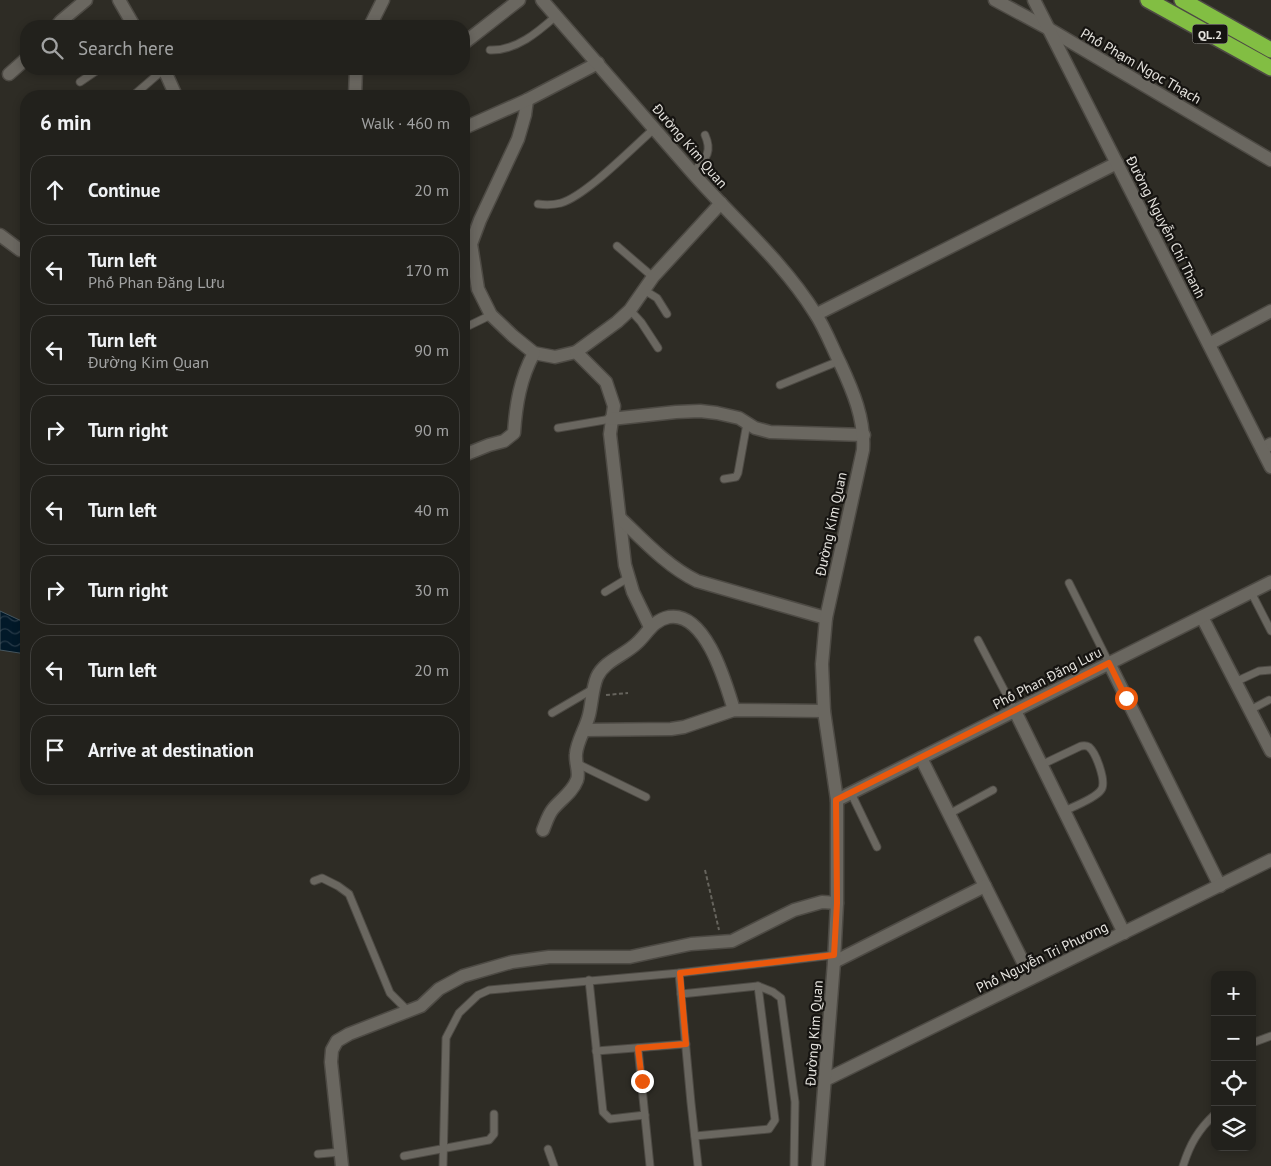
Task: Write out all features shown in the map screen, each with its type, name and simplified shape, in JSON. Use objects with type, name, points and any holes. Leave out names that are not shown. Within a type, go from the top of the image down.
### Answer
[{"type":"highway","name":"QL.2","points":[[1148,0],[1271,68]]},
{"type":"highway","name":"QL.2","points":[[1182,0],[1271,50]]},
{"type":"street","points":[[62,20],[86,0]]},
{"type":"street","points":[[120,0],[131,20]]},
{"type":"street","points":[[373,20],[383,0]]},
{"type":"street","points":[[470,38],[519,0]]},
{"type":"street","name":"Đường Kim Quan","points":[[542,0],[693,172],[795,284],[817,314],[858,407],[864,435],[863,450],[826,618],[822,664],[824,710],[836,800],[837,903],[826,1080],[818,1166]]},
{"type":"street","name":"Phố Phạm Ngọc Thạch","points":[[995,0],[1049,29],[1271,160]]},
{"type":"street","name":"Đường Nguyễn Chí Thanh","points":[[1034,0],[1209,344],[1266,446],[1271,467]]},
{"type":"street","points":[[470,125],[527,100],[598,63]]},
{"type":"street","points":[[9,74],[20,64]]},
{"type":"street","points":[[167,75],[173,90]]},
{"type":"street","points":[[355,90],[356,75]]},
{"type":"street","points":[[470,239],[518,139],[527,100]]},
{"type":"street","points":[[817,314],[1117,162]]},
{"type":"street","points":[[470,252],[478,289],[491,315],[534,353],[555,358],[576,352],[630,310],[653,277],[721,203]]},
{"type":"street","points":[[0,235],[20,250]]},
{"type":"street","points":[[1209,344],[1271,311]]},
{"type":"street","points":[[576,352],[606,382],[614,406],[610,434],[628,578],[650,627]]},
{"type":"street","points":[[470,453],[504,441],[514,433],[520,388],[525,370],[534,353]]},
{"type":"street","points":[[612,419],[700,411],[739,418],[755,428],[770,432],[864,435]]},
{"type":"street","points":[[620,518],[649,545],[689,577],[826,618]]},
{"type":"street","name":"Phố Phan Đăng Lưu","points":[[836,800],[1271,582]]},
{"type":"street","points":[[543,830],[552,810],[566,797],[579,776],[576,752],[584,730],[597,677],[602,668],[630,650],[650,627],[669,617],[686,620],[697,629],[710,647],[734,710]]},
{"type":"street","points":[[1202,617],[1271,751]]},
{"type":"street","points":[[1109,663],[1220,886]]},
{"type":"street","points":[[584,730],[670,729],[684,727],[734,710],[824,710]]},
{"type":"street","points":[[1015,710],[1124,933]]},
{"type":"street","points":[[921,758],[1031,978]]},
{"type":"street","name":"Phố Nguyễn Tri Phương","points":[[826,1080],[1271,860]]},
{"type":"street","points":[[834,958],[985,886]]},
{"type":"street","points":[[342,1166],[331,1062],[332,1050],[337,1041],[349,1034],[421,1006],[449,982],[462,976],[512,962],[549,957],[630,957],[692,944],[732,941],[794,910],[822,902],[837,903]]},
{"type":"lane","points":[[490,50],[501,50],[515,46],[545,26],[556,16]]},
{"type":"lane","points":[[80,82],[90,75]]},
{"type":"lane","points":[[140,90],[157,75]]},
{"type":"lane","points":[[538,204],[561,203],[571,198],[604,173],[655,128]]},
{"type":"lane","points":[[693,172],[708,154],[709,144],[705,135]]},
{"type":"lane","points":[[617,246],[653,277]]},
{"type":"lane","points":[[644,290],[657,298],[667,314]]},
{"type":"lane","points":[[630,310],[641,322],[658,348]]},
{"type":"lane","points":[[470,325],[491,315]]},
{"type":"lane","points":[[780,385],[839,361]]},
{"type":"lane","points":[[558,428],[612,419]]},
{"type":"lane","points":[[724,479],[736,477],[738,473],[747,423]]},
{"type":"lane","points":[[605,592],[628,578]]},
{"type":"lane","points":[[1069,583],[1109,663]]},
{"type":"lane","points":[[1251,592],[1271,631]]},
{"type":"lane","points":[[978,640],[1015,710]]},
{"type":"lane","points":[[1235,682],[1259,671],[1271,670]]},
{"type":"lane","points":[[552,713],[594,692]]},
{"type":"lane","points":[[1250,710],[1269,700]]},
{"type":"lane","points":[[1041,765],[1081,746],[1089,748],[1095,759],[1104,778],[1102,788],[1096,794],[1064,811]]},
{"type":"lane","points":[[576,763],[646,797]]},
{"type":"lane","points":[[949,814],[993,790]]},
{"type":"lane","points":[[851,793],[877,847]]},
{"type":"lane","points":[[314,881],[322,878],[349,894],[390,993],[409,1012]]},
{"type":"lane","points":[[443,1166],[446,1038],[459,1013],[478,995],[489,990],[834,958]]},
{"type":"lane","points":[[680,973],[698,1166]]},
{"type":"lane","points":[[589,980],[603,1112],[610,1119],[645,1115]]},
{"type":"lane","points":[[681,994],[758,986],[773,992],[781,998],[795,1102],[794,1166]]},
{"type":"lane","points":[[695,1136],[769,1129],[775,1120],[758,986]]},
{"type":"lane","points":[[1256,1042],[1271,1036]]},
{"type":"lane","points":[[596,1051],[686,1044]]},
{"type":"lane","points":[[638,1048],[650,1166]]},
{"type":"lane","points":[[404,1156],[489,1140],[494,1134],[494,1114]]},
{"type":"lane","points":[[1183,1166],[1189,1148],[1200,1128],[1211,1118]]},
{"type":"lane","points":[[548,1149],[554,1166]]},
{"type":"lane","points":[[318,1154],[341,1152]]},
{"type":"path","points":[[594,692],[628,693]]},
{"type":"path","points":[[705,870],[721,942]]},
{"type":"water","points":[[0,611],[20,620],[20,653],[0,650]]},
{"type":"route","points":[[642,1081],[638,1048],[686,1044],[680,973],[834,955],[837,903],[836,800],[1109,663],[1126,698]]}]
